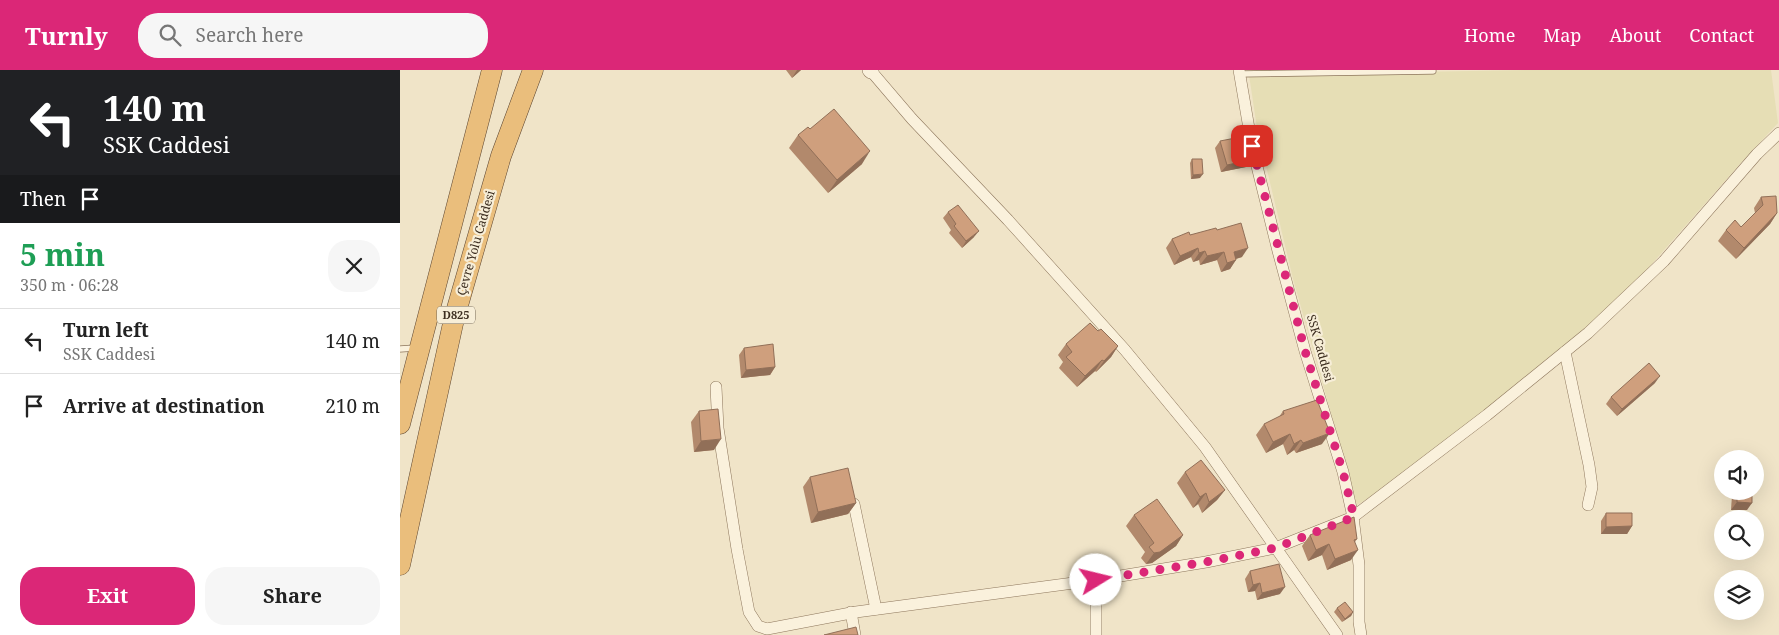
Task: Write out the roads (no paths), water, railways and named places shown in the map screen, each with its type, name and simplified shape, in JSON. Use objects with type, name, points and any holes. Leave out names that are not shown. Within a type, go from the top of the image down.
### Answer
[{"type":"highway","name":"D825","points":[[400,424],[410,348],[492,70]]},
{"type":"highway","name":"Çevre Yolu Caddesi","points":[[400,566],[454,319],[501,156],[533,70]]},
{"type":"street","points":[[871,71],[912,119],[1008,220],[1125,350],[1205,447],[1337,635]]},
{"type":"street","name":"SSK Caddesi","points":[[1239,72],[1252,146],[1276,241],[1305,351],[1343,472],[1354,517],[1361,635]]},
{"type":"street","points":[[716,387],[718,428],[749,612],[758,626],[767,629],[851,612],[1096,580],[1206,562],[1275,548],[1354,517],[1487,415],[1565,352],[1588,333],[1664,261],[1757,154],[1779,133]]},
{"type":"street","points":[[1565,352],[1589,465],[1592,487],[1588,505]]},
{"type":"street","points":[[854,504],[876,609]]},
{"type":"street","points":[[1096,580],[1096,635]]},
{"type":"street","points":[[851,612],[855,635]]},
{"type":"lane","points":[[1239,72],[1433,72]]}]
